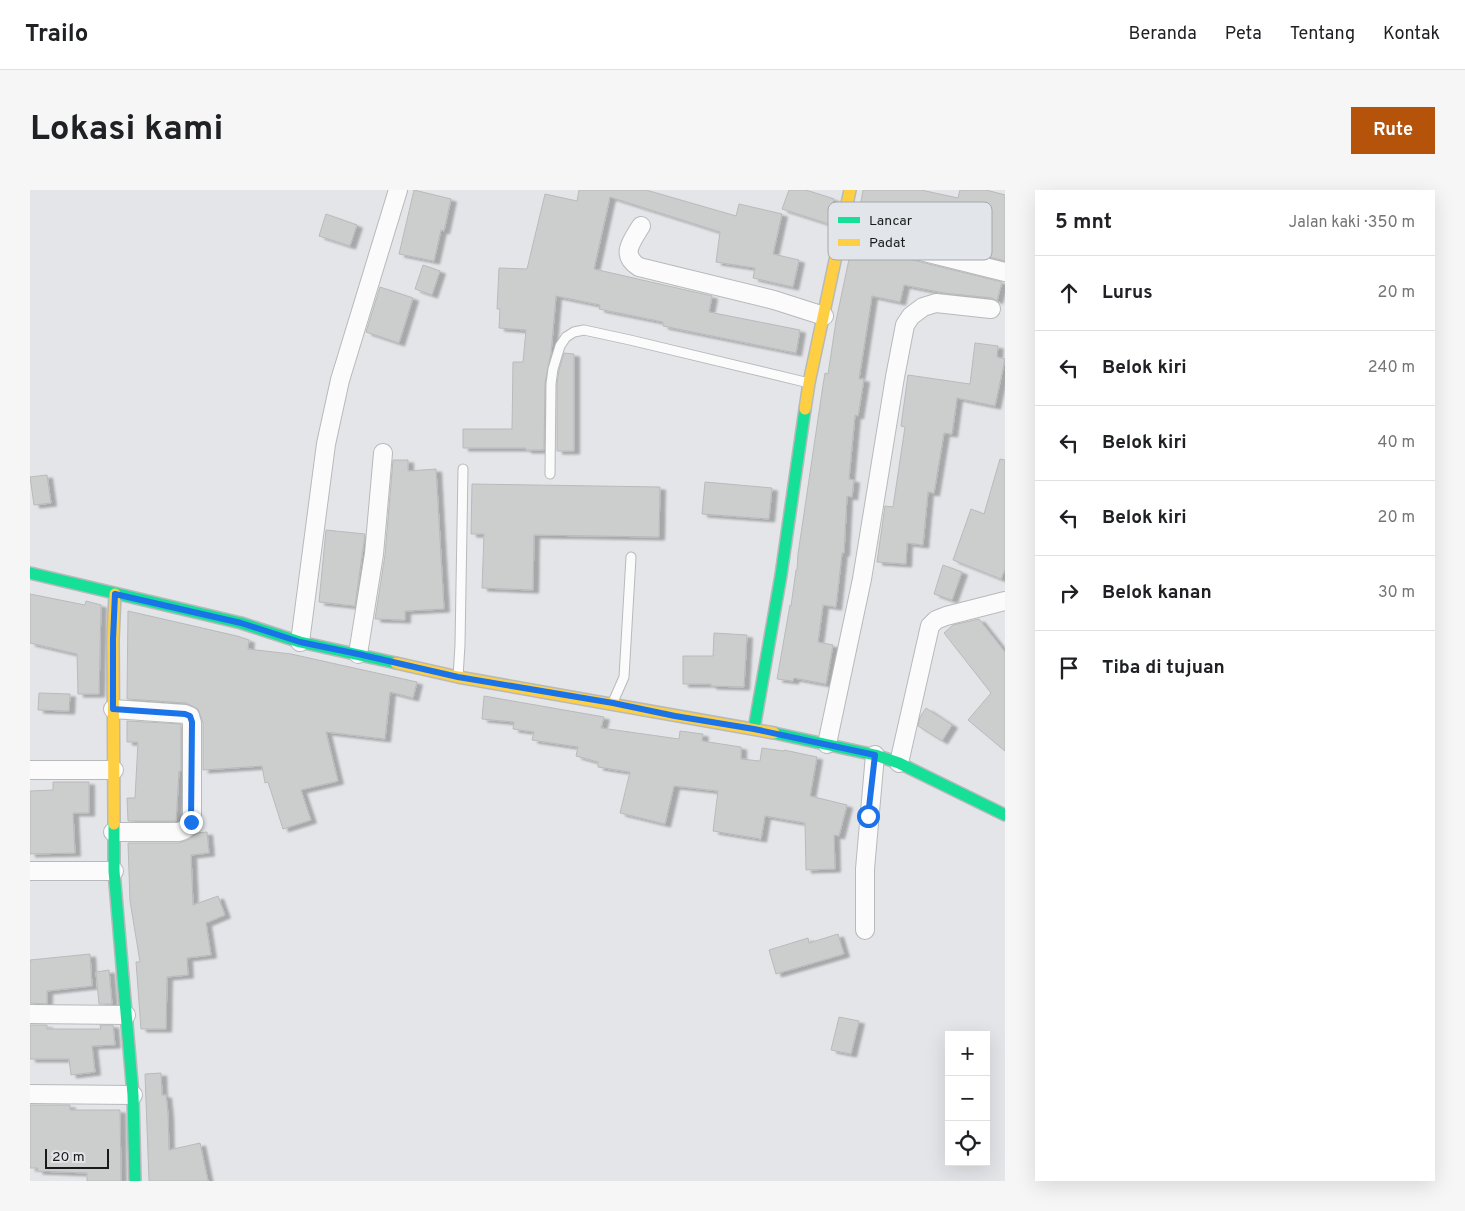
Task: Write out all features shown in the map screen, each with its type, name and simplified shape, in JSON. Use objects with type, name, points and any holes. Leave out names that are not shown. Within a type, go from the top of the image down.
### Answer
[{"type":"street","points":[[300,642],[326,444],[340,380],[398,190]]},
{"type":"street","points":[[641,226],[628,252],[629,259],[639,267],[774,300],[824,316]]},
{"type":"street","points":[[754,729],[781,575],[809,383],[834,260]]},
{"type":"street","points":[[957,260],[1005,272]]},
{"type":"street","points":[[827,744],[862,579],[894,377],[905,324],[911,316],[923,307],[936,303],[991,310]]},
{"type":"street","points":[[358,654],[374,554],[383,453]]},
{"type":"street","points":[[30,572],[241,623],[300,642],[458,677],[754,729],[875,755],[899,764],[987,805],[1005,816]]},
{"type":"street","points":[[115,594],[113,639],[114,871],[134,1095],[135,1181]]},
{"type":"street","points":[[899,764],[930,626],[936,620],[946,616],[1005,600]]},
{"type":"street","points":[[113,709],[185,714],[190,716],[192,722],[192,817],[190,826],[179,832],[113,832]]},
{"type":"street","points":[[865,930],[865,869],[868,816],[875,755]]},
{"type":"street","points":[[30,770],[114,770]]},
{"type":"street","points":[[30,871],[114,871]]},
{"type":"street","points":[[30,1014],[126,1015]]},
{"type":"street","points":[[30,1094],[134,1095]]},
{"type":"lane","points":[[550,474],[553,369],[560,346],[566,337],[574,332],[584,330],[809,383]]},
{"type":"lane","points":[[458,677],[463,469]]},
{"type":"lane","points":[[613,703],[624,677],[631,557]]},
{"type":"building","points":[[414,190],[451,199],[444,231],[441,230],[434,261],[399,254]]},
{"type":"building","points":[[579,190],[646,190],[736,216],[739,204],[782,214],[773,254],[799,260],[793,287],[753,278],[755,268],[716,262],[720,232],[610,197],[594,269],[712,296],[709,312],[800,330],[796,353],[663,326],[663,322],[599,309],[600,305],[556,296],[551,353],[545,383],[544,450],[526,450],[526,448],[463,448],[463,429],[512,429],[513,362],[523,362],[526,330],[499,328],[500,309],[497,309],[499,268],[527,269],[545,194],[577,201]]},
{"type":"building","points":[[789,190],[806,190],[834,199],[833,202],[828,202],[828,224],[782,209]]},
{"type":"building","points":[[863,190],[921,190],[958,198],[960,190],[986,190],[1005,195],[1005,261],[992,258],[992,202],[861,202]]},
{"type":"building","points":[[326,214],[357,225],[350,246],[319,236]]},
{"type":"building","points":[[849,260],[913,260],[1002,282],[997,301],[992,298],[944,293],[904,285],[900,302],[872,296],[859,379],[864,379],[858,416],[855,415],[849,479],[854,480],[852,497],[847,496],[844,553],[842,553],[836,607],[823,605],[818,642],[833,645],[826,684],[794,678],[793,681],[777,679],[797,570],[825,373],[828,374],[836,321]]},
{"type":"building","points":[[423,265],[440,271],[432,295],[415,289]]},
{"type":"building","points":[[380,287],[413,298],[399,343],[366,332]]},
{"type":"building","points":[[975,343],[998,346],[997,357],[1005,359],[995,406],[957,398],[952,434],[944,433],[934,493],[928,492],[923,545],[907,543],[906,564],[877,562],[885,506],[893,507],[905,427],[901,426],[908,375],[970,384]]},
{"type":"building","points":[[564,353],[574,354],[574,451],[557,451],[557,384]]},
{"type":"building","points":[[1000,459],[1005,460],[1005,569],[1001,579],[953,560],[971,509],[984,514]]},
{"type":"building","points":[[393,460],[408,460],[408,471],[436,469],[444,609],[405,611],[405,620],[375,619],[385,555]]},
{"type":"building","points":[[47,475],[51,503],[34,505],[30,477]]},
{"type":"building","points":[[705,482],[772,488],[769,519],[702,514]]},
{"type":"building","points":[[472,484],[660,487],[659,537],[534,535],[533,590],[482,588],[484,534],[471,534]]},
{"type":"building","points":[[326,530],[365,534],[355,606],[319,602]]},
{"type":"building","points":[[943,565],[962,572],[952,600],[934,594]]},
{"type":"building","points":[[30,594],[85,605],[86,601],[101,605],[99,694],[78,694],[77,654],[30,643]]},
{"type":"building","points":[[128,611],[237,636],[249,640],[248,649],[291,654],[417,682],[413,698],[390,692],[385,739],[326,732],[338,781],[301,790],[311,820],[283,829],[268,782],[265,783],[262,766],[203,770],[203,723],[198,709],[186,703],[127,699]]},
{"type":"building","points":[[979,619],[1005,652],[1005,751],[968,720],[991,693],[944,633],[953,625]]},
{"type":"building","points":[[714,633],[747,635],[744,687],[683,684],[683,656],[713,656]]},
{"type":"building","points":[[39,693],[70,694],[69,711],[38,710]]},
{"type":"building","points":[[484,696],[604,717],[601,728],[679,739],[680,731],[703,734],[702,741],[741,747],[741,759],[760,761],[762,748],[784,750],[817,757],[810,796],[847,805],[839,836],[834,835],[835,869],[806,870],[805,823],[765,816],[761,839],[713,831],[718,791],[674,786],[665,824],[620,813],[630,772],[598,767],[598,762],[576,756],[578,747],[532,740],[534,732],[513,729],[514,722],[482,719]]},
{"type":"building","points":[[926,708],[952,725],[942,741],[918,726],[920,717]]},
{"type":"building","points":[[127,721],[181,724],[181,771],[179,771],[176,821],[128,821],[127,798],[135,798],[138,742],[127,742]]},
{"type":"building","points":[[53,782],[89,782],[89,813],[73,813],[75,853],[30,854],[30,791],[53,790]]},
{"type":"building","points":[[207,832],[209,853],[191,855],[193,905],[218,896],[225,915],[206,923],[211,955],[187,958],[188,975],[167,977],[166,1029],[141,1029],[136,962],[140,962],[130,901],[128,843],[179,843],[190,839],[197,833]]},
{"type":"building","points":[[838,934],[844,954],[776,974],[769,950],[808,938],[809,943]]},
{"type":"building","points":[[90,954],[92,986],[47,991],[47,1004],[30,1003],[30,960]]},
{"type":"building","points":[[109,970],[112,1004],[99,1004],[96,972]]},
{"type":"building","points":[[839,1017],[859,1021],[851,1054],[831,1050]]},
{"type":"building","points":[[30,1025],[47,1025],[47,1029],[101,1029],[100,1025],[113,1025],[115,1045],[92,1046],[95,1072],[71,1075],[69,1059],[30,1059]]},
{"type":"building","points":[[161,1073],[162,1095],[166,1095],[168,1114],[169,1150],[200,1143],[208,1181],[149,1181],[145,1074]]},
{"type":"building","points":[[30,1105],[70,1105],[70,1110],[120,1110],[121,1181],[87,1181],[87,1173],[37,1171],[38,1168],[30,1168]]},
{"type":"traffic: fast","points":[[754,729],[781,575],[805,409]]},
{"type":"traffic: fast","points":[[30,573],[241,623],[300,642],[396,663]]},
{"type":"traffic: fast","points":[[774,733],[875,755],[899,763],[1005,815]]},
{"type":"traffic: fast","points":[[114,824],[114,871],[133,1095],[135,1181]]},
{"type":"traffic: slow","points":[[847,202],[850,190]]},
{"type":"traffic: slow","points":[[805,409],[835,260]]},
{"type":"traffic: slow","points":[[114,824],[113,639],[115,594]]},
{"type":"traffic: slow","points":[[396,663],[458,677],[774,733]]},
{"type":"route","points":[[191,822],[192,719],[190,716],[185,714],[113,709],[115,594],[241,623],[300,642],[458,677],[754,729],[875,755],[868,816]]}]
